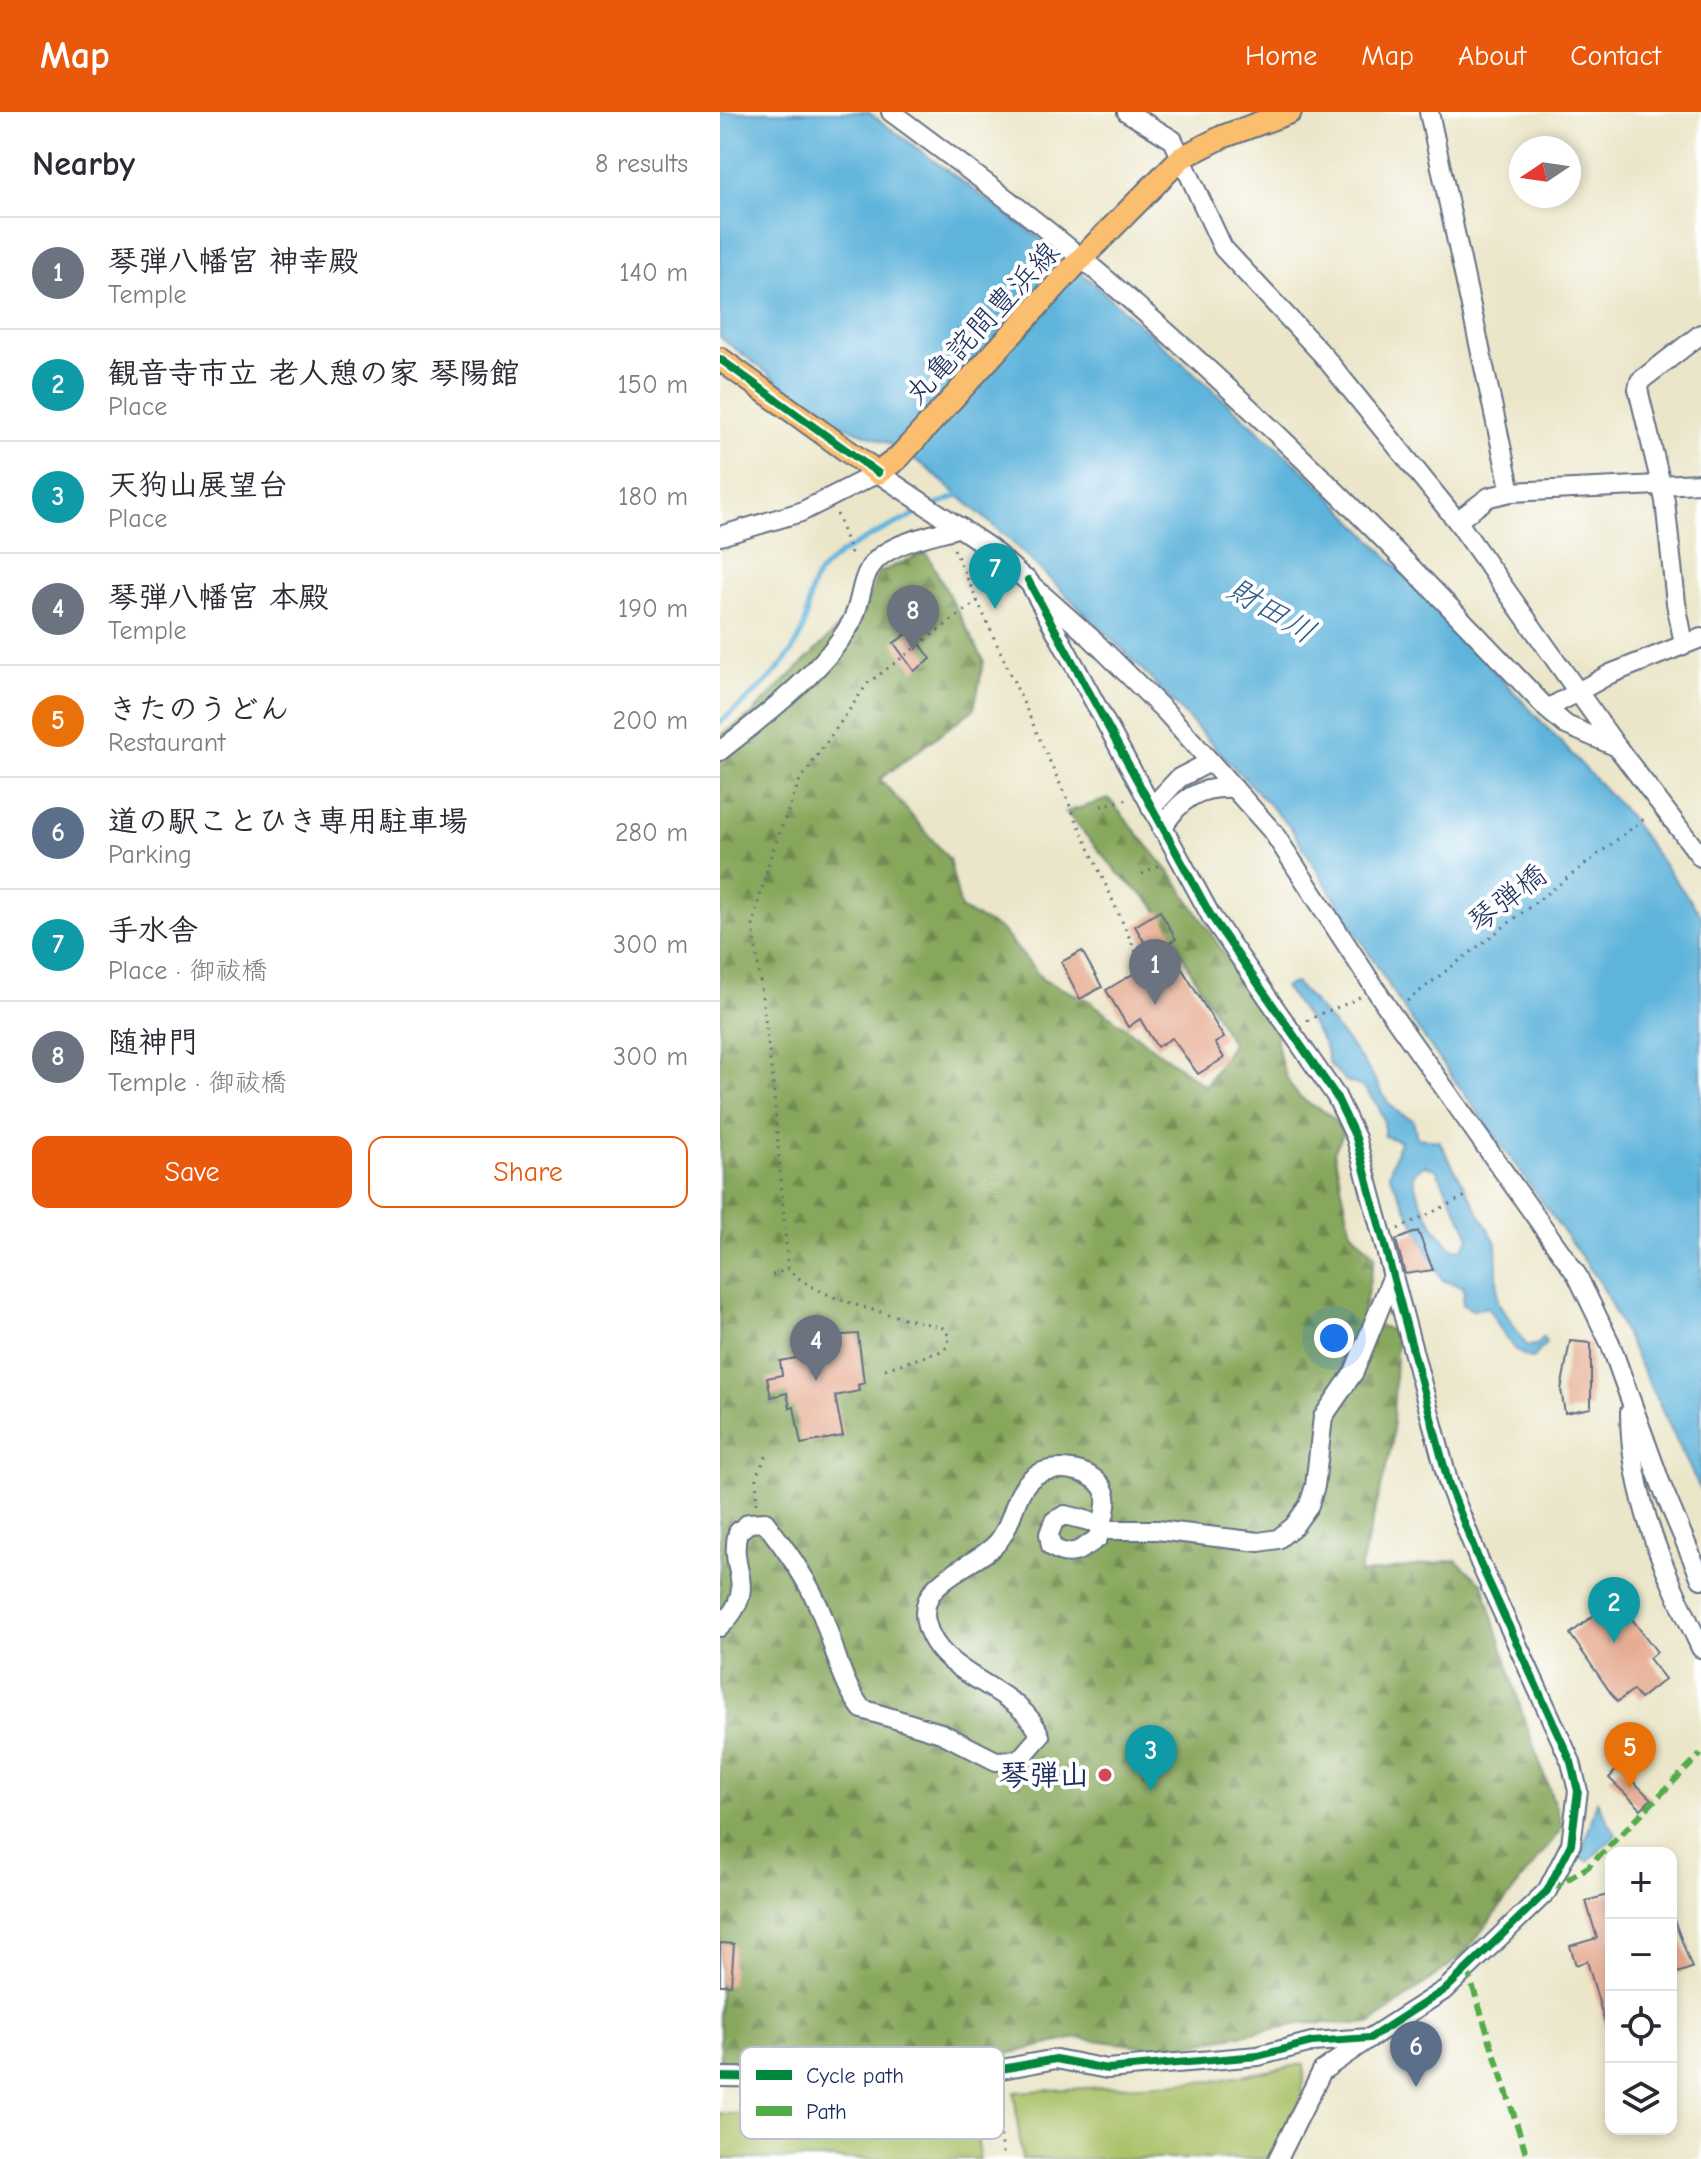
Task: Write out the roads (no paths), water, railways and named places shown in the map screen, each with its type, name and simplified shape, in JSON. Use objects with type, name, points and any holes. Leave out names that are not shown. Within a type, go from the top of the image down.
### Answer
[{"type":"main road","name":"丸亀詫間豊浜線","points":[[878,473],[898,458],[1078,262],[1181,158],[1222,137],[1290,112]]},
{"type":"main road","points":[[720,359],[878,473]]},
{"type":"street","points":[[891,112],[1078,262],[1299,454],[1547,709],[1566,725],[1617,747]]},
{"type":"street","points":[[1127,112],[1173,140],[1223,248],[1323,355],[1457,521],[1617,747],[1701,857]]},
{"type":"street","points":[[1429,112],[1457,256],[1511,492]]},
{"type":"street","points":[[1547,709],[1577,689],[1692,641],[1638,389],[1640,381],[1701,334]]},
{"type":"street","points":[[720,536],[761,527],[833,499],[878,473],[1028,580],[1123,669],[1273,832],[1374,988],[1577,1275],[1610,1343],[1662,1487],[1701,1579]]},
{"type":"street","points":[[1457,521],[1489,497],[1511,492],[1701,483]]},
{"type":"street","points":[[720,751],[768,712],[814,668],[852,621],[863,576],[885,554],[950,525]]},
{"type":"street","points":[[1028,580],[1211,916],[1336,1096],[1356,1138],[1375,1201],[1391,1280],[1449,1485],[1480,1563],[1571,1762],[1578,1791],[1571,1844],[1547,1891],[1446,1989],[1322,2071],[1278,2159]]},
{"type":"street","points":[[1151,808],[1179,778],[1210,762]]},
{"type":"street","points":[[1162,829],[1185,799],[1197,792],[1234,788]]},
{"type":"street","points":[[1109,1530],[1157,1530],[1259,1542],[1278,1539],[1294,1526],[1309,1505],[1315,1486],[1323,1417],[1354,1372],[1391,1280]]},
{"type":"street","points":[[1630,1396],[1633,1471],[1648,1524],[1701,1648]]},
{"type":"street","points":[[720,1627],[731,1616],[742,1590],[738,1532],[749,1523],[765,1522],[793,1559],[815,1600],[844,1678],[862,1709],[941,1733],[996,1761],[1019,1760],[1036,1745],[1040,1736],[1037,1728],[1018,1708],[947,1657],[926,1622],[927,1603],[936,1584],[961,1571],[1005,1533],[1024,1486],[1036,1475],[1054,1469],[1085,1473],[1099,1483],[1106,1497],[1098,1538],[1074,1553],[1060,1553],[1051,1546],[1049,1534],[1054,1521],[1065,1515],[1089,1521]]},
{"type":"street","points":[[1004,2070],[1056,2059],[1107,2069],[1216,2060],[1258,2056],[1312,2042],[1370,2038]]},
{"type":"street","points":[[1312,2042],[1322,2071]]},
{"type":"street","points":[[720,2077],[740,2077]]},
{"type":"water","name":"財田川","points":[[720,112],[868,112],[1059,253],[1323,488],[1622,808],[1701,915],[1701,1491],[1601,1284],[1405,1011],[1291,828],[1135,662],[1011,541],[923,465],[886,442],[829,420],[720,337]]},
{"type":"water","points":[[1295,983],[1324,1014],[1368,1069],[1390,1105],[1413,1120],[1417,1138],[1439,1141],[1496,1243],[1498,1302],[1527,1346],[1537,1345],[1543,1337],[1546,1343],[1533,1358],[1525,1356],[1512,1345],[1487,1307],[1473,1310],[1463,1305],[1464,1287],[1442,1280],[1389,1174],[1400,1141],[1384,1136],[1384,1120],[1378,1106],[1363,1087],[1346,1081],[1329,1064],[1325,1046],[1284,987]],"holes":[[[1424,1165],[1436,1169],[1469,1238],[1464,1247],[1456,1250],[1435,1227],[1414,1180],[1414,1173]]]},
{"type":"water","points":[[1597,1801],[1616,1835],[1588,1861],[1581,1857]]},
{"type":"waterway","points":[[936,505],[964,493]]},
{"type":"waterway","points":[[720,722],[769,679],[790,654],[804,626],[814,582],[823,569],[856,544],[924,511]]},
{"type":"place","name":"手水舎","points":[[995,609]]},
{"type":"place","name":"随神門","points":[[913,651]]},
{"type":"place","name":"琴弾八幡宮 神幸殿","points":[[1155,1005]]},
{"type":"place","name":"琴弾八幡宮 本殿","points":[[816,1381]]},
{"type":"place","name":"観音寺市立 老人憩の家 琴陽館","points":[[1614,1643]]},
{"type":"place","name":"琴弾山","points":[[1105,1775]]},
{"type":"place","name":"きたのうどん","points":[[1630,1788]]},
{"type":"place","name":"天狗山展望台","points":[[1151,1791]]},
{"type":"place","name":"道の駅ことひき専用駐車場","points":[[1416,2087]]}]
